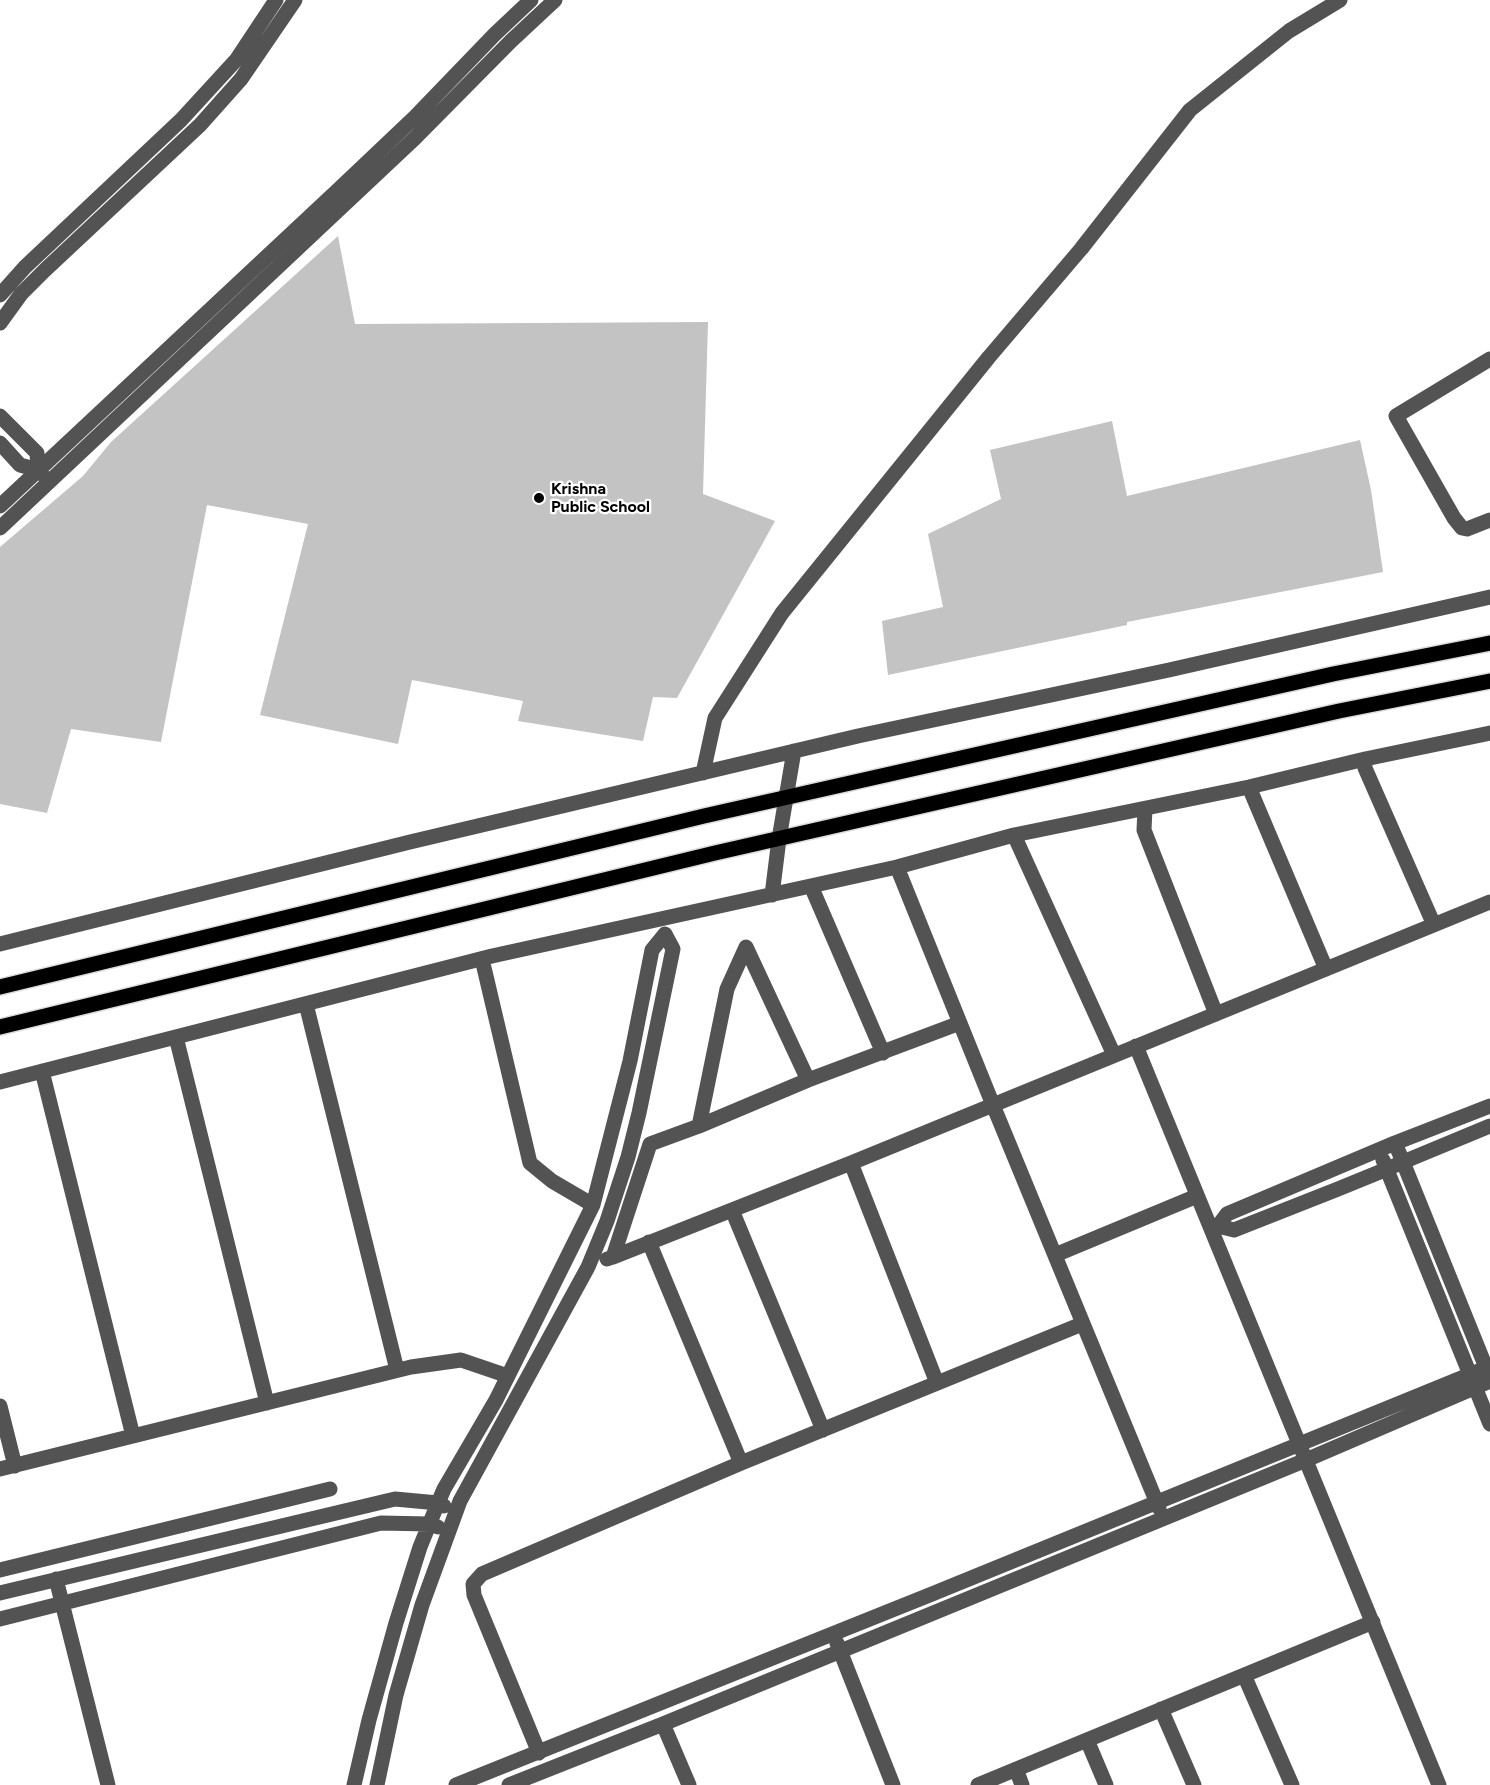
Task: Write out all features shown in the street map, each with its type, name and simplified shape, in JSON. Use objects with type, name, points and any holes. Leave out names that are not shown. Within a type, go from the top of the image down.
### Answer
[{"type":"main road","points":[[0,987],[704,816],[1333,674],[1490,643]]},
{"type":"main road","points":[[0,1027],[779,838],[1339,711],[1490,681]]},
{"type":"street","points":[[0,295],[25,267],[181,120],[237,59],[276,0]]},
{"type":"street","points":[[0,323],[21,294],[45,270],[200,125],[241,80],[295,0]]},
{"type":"street","points":[[0,506],[407,125],[531,0]]},
{"type":"street","points":[[0,528],[415,138],[555,0]]},
{"type":"street","points":[[703,773],[716,718],[782,613],[989,357],[1081,249],[1190,110],[1289,31],[1338,0]]},
{"type":"street","points":[[1490,359],[1396,416],[1454,518],[1462,528],[1467,529],[1490,520]]},
{"type":"street","points":[[0,416],[37,453],[38,470]]},
{"type":"street","points":[[0,443],[20,465],[38,470],[50,482]]},
{"type":"street","points":[[0,944],[410,842],[794,751],[1490,597]]},
{"type":"street","points":[[0,1082],[482,959],[897,867],[1014,835],[1249,787],[1365,759],[1490,733]]},
{"type":"street","points":[[772,895],[794,751]]},
{"type":"street","points":[[1365,759],[1365,768],[1434,925]]},
{"type":"street","points":[[1249,787],[1326,969]]},
{"type":"street","points":[[1145,809],[1144,830],[1216,1014]]},
{"type":"street","points":[[1014,835],[1114,1055]]},
{"type":"street","points":[[897,867],[1163,1518]]},
{"type":"street","points":[[812,886],[883,1053]]},
{"type":"street","points":[[588,1267],[1490,902]]},
{"type":"street","points":[[354,1785],[396,1623],[429,1524],[444,1489],[508,1376],[593,1205],[630,1061],[652,950],[665,934],[669,917]]},
{"type":"street","points":[[377,1785],[399,1684],[422,1605],[456,1512],[476,1471],[588,1267],[625,1168],[639,1113],[673,949],[665,934]]},
{"type":"street","points":[[699,1126],[727,989],[746,947],[808,1080]]},
{"type":"street","points":[[482,959],[531,1163],[552,1181],[593,1205]]},
{"type":"street","points":[[306,1004],[397,1370]]},
{"type":"street","points":[[613,1257],[650,1144],[808,1080],[960,1023]]},
{"type":"street","points":[[176,1037],[267,1403]]},
{"type":"street","points":[[1136,1046],[1197,1196],[1214,1227],[1299,1443],[1439,1785]]},
{"type":"street","points":[[42,1071],[133,1436]]},
{"type":"street","points":[[1214,1227],[1227,1214],[1379,1149],[1490,1106]]},
{"type":"street","points":[[1214,1227],[1234,1230],[1490,1126]]},
{"type":"street","points":[[456,1785],[833,1634],[1299,1443],[1489,1375],[1395,1143]]},
{"type":"street","points":[[1379,1149],[1490,1424]]},
{"type":"street","points":[[851,1162],[937,1383]]},
{"type":"street","points":[[1055,1255],[1197,1196]]},
{"type":"street","points":[[732,1210],[823,1430]]},
{"type":"street","points":[[649,1242],[741,1463]]},
{"type":"street","points":[[539,1752],[474,1595],[473,1584],[483,1574],[741,1463],[1083,1324]]},
{"type":"street","points":[[0,1406],[7,1468],[397,1370],[461,1360],[508,1376]]},
{"type":"street","points":[[509,1785],[1306,1460],[1473,1381]]},
{"type":"street","points":[[0,1570],[330,1489]]},
{"type":"street","points":[[0,1593],[395,1499],[438,1503],[456,1512]]},
{"type":"street","points":[[0,1619],[381,1522],[429,1524],[449,1530]]},
{"type":"street","points":[[56,1579],[108,1785]]},
{"type":"street","points":[[978,1785],[1373,1622]]},
{"type":"street","points":[[833,1634],[893,1785]]},
{"type":"street","points":[[1244,1675],[1292,1785]]},
{"type":"street","points":[[1161,1709],[1194,1785]]},
{"type":"street","points":[[663,1724],[689,1785]]},
{"type":"street","points":[[1087,1740],[1106,1785]]},
{"type":"street","points":[[1016,1769],[1022,1785]]},
{"type":"building","points":[[338,236],[355,324],[708,322],[703,494],[775,521],[677,698],[653,697],[643,741],[518,721],[523,701],[412,680],[398,744],[260,715],[308,524],[207,505],[161,742],[71,729],[47,813],[0,804],[0,547],[83,476],[111,442]]},
{"type":"building","points":[[1112,421],[1127,496],[1360,440],[1371,490],[1383,572],[1127,622],[1127,625],[888,675],[882,621],[943,607],[928,534],[1001,499],[990,450]]},
{"type":"place","name":"Krishna Public School","points":[[539,498]]}]
